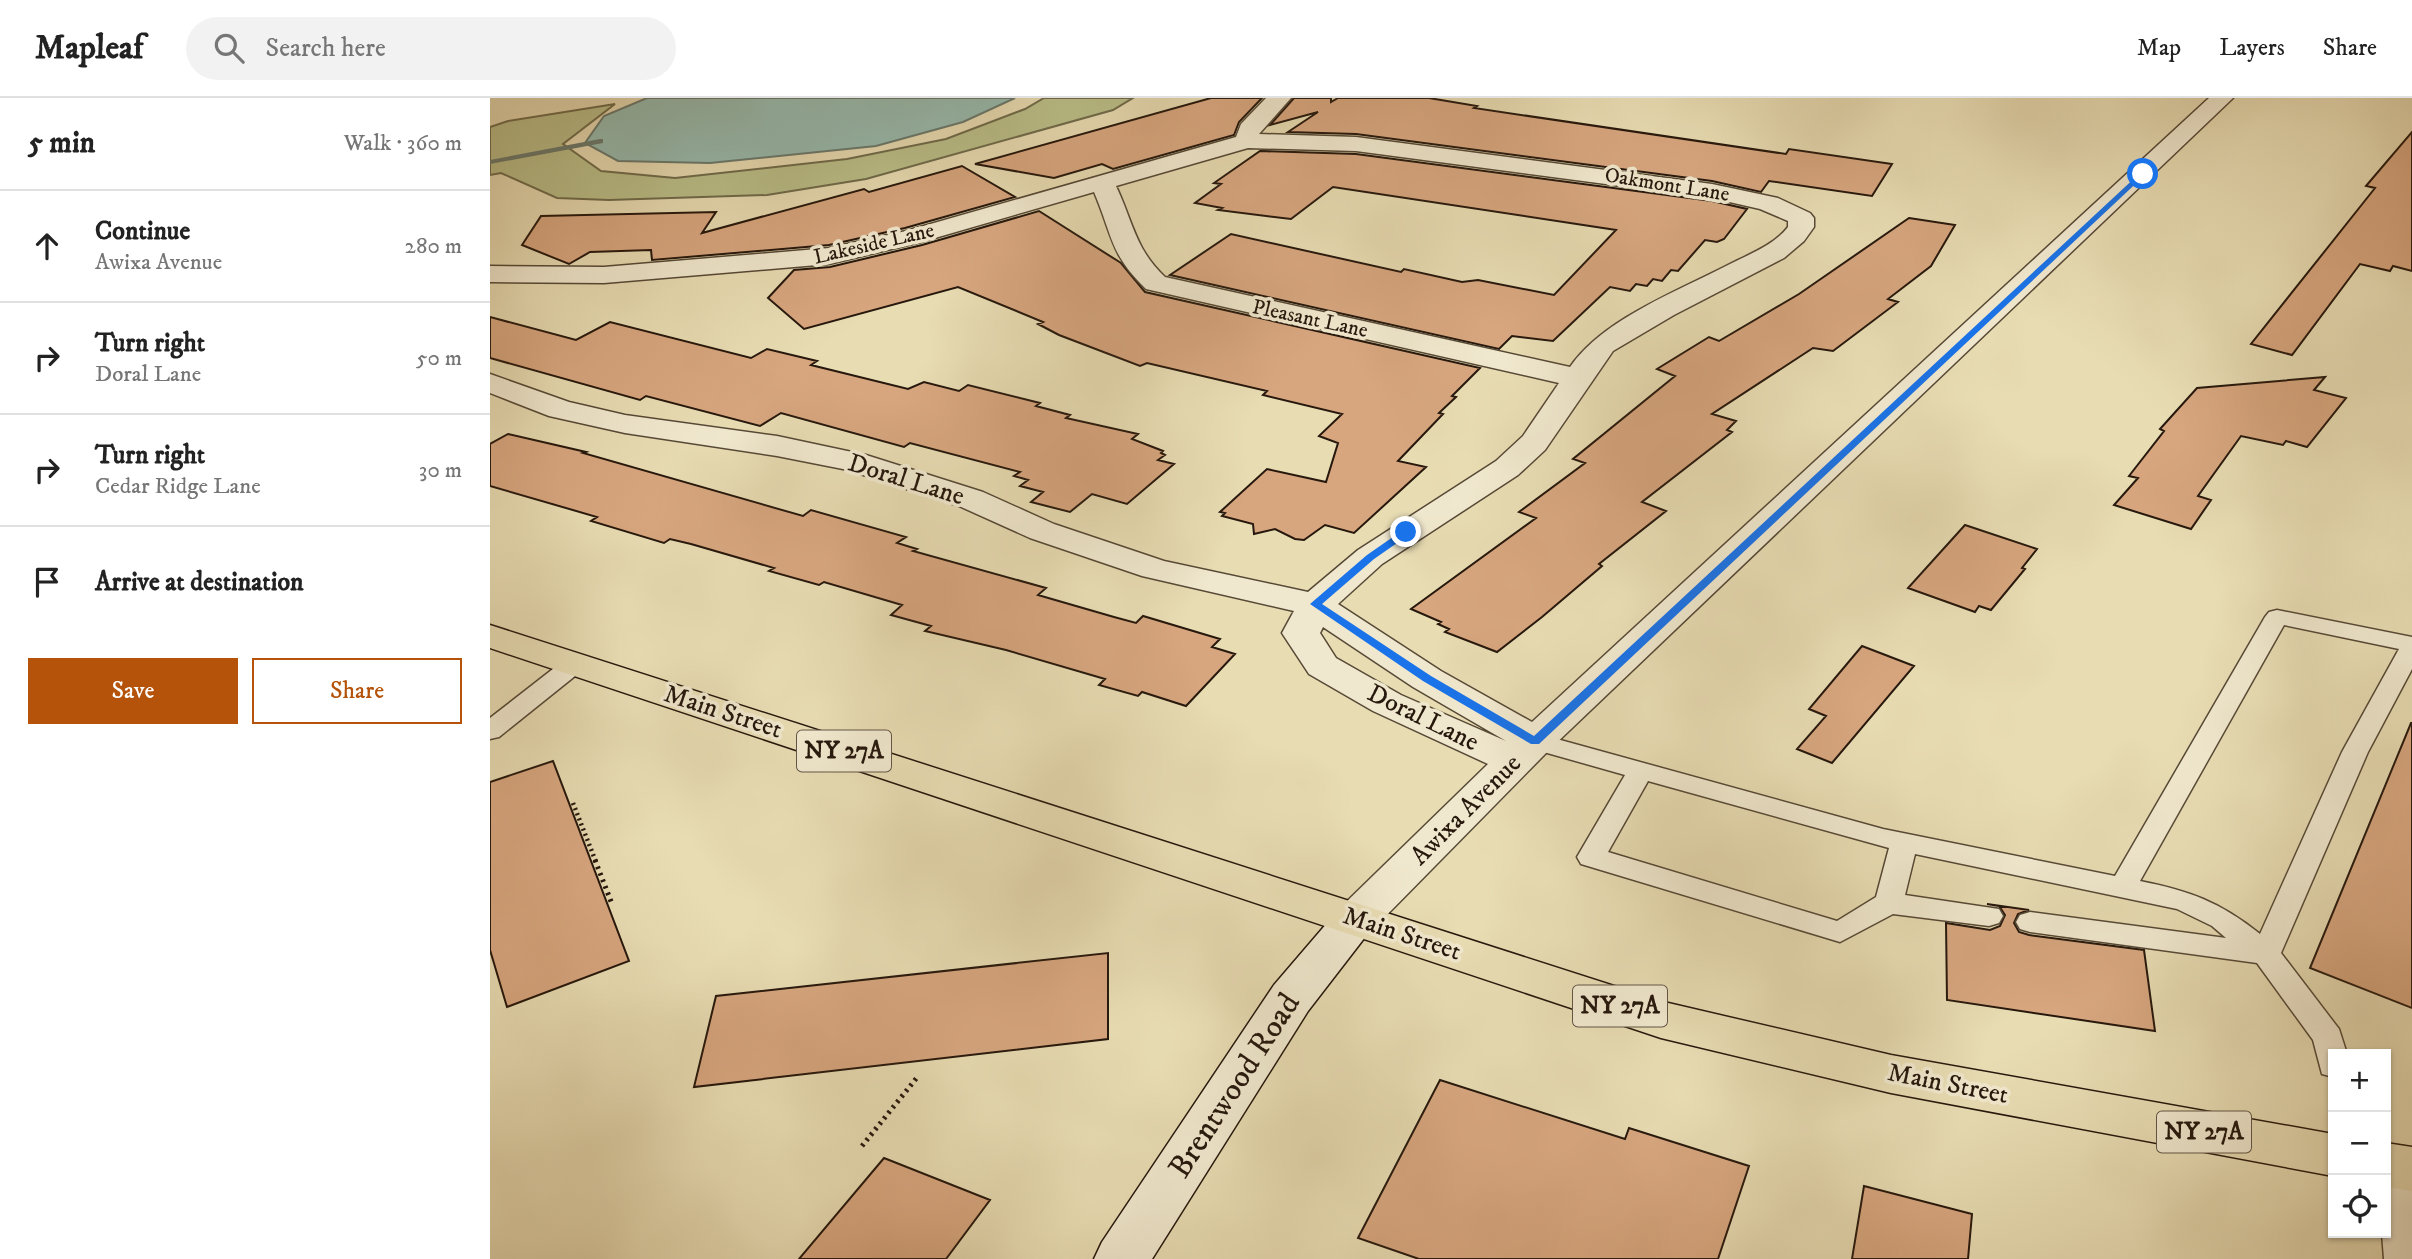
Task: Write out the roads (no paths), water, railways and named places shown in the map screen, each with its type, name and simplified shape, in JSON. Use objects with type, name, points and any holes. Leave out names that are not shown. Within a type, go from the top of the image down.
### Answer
[{"type":"main road","name":"Main Street","points":[[494,641],[576,663],[1661,1020],[1891,1074],[2328,1154]]},
{"type":"street","points":[[1247,141],[1249,129],[1264,117],[1271,103],[1280,98]]},
{"type":"street","name":"Awixa Avenue","points":[[1356,919],[1525,751],[2138,169],[2221,98]]},
{"type":"street","name":"Lakeside Lane","points":[[490,274],[604,275],[829,256],[912,237],[1247,141]]},
{"type":"street","name":"Oakmont Lane","points":[[1247,141],[1356,144],[1633,179],[1767,201],[1801,218],[1801,227],[1795,236],[1775,252],[1631,327],[1604,345],[1577,378]]},
{"type":"street","name":"Pleasant Lane","points":[[1103,184],[1115,211],[1121,237],[1137,265],[1156,283],[1577,378]]},
{"type":"street","points":[[1315,604],[1370,557],[1507,468],[1534,443],[1577,378]]},
{"type":"street","name":"Doral Lane","points":[[490,383],[560,410],[625,424],[776,446],[855,462],[971,499],[1042,531],[1154,569],[1315,604],[1301,633],[1322,666],[1387,703],[1525,751]]},
{"type":"street","name":"Brentwood Road","points":[[1122,1259],[1291,998],[1356,919]]},
{"type":"street","points":[[2400,1167],[2412,1259]]},
{"type":"lane","points":[[2122,888],[2277,617],[2412,645],[2355,751],[2266,954]]},
{"type":"lane","points":[[490,731],[576,663]]},
{"type":"lane","points":[[1525,751],[1640,771],[1904,843],[2183,900],[2222,919],[2266,954],[2328,1037],[2330,1049]]},
{"type":"lane","points":[[1640,771],[1591,857],[1840,932],[1889,903],[1989,916]]},
{"type":"lane","points":[[1889,903],[1904,843]]},
{"type":"lane","points":[[2030,922],[2266,954]]},
{"type":"water","points":[[647,98],[1015,98],[963,122],[876,146],[710,163],[618,161],[585,143],[604,116]]},
{"type":"waterway","points":[[490,162],[600,141]]}]
